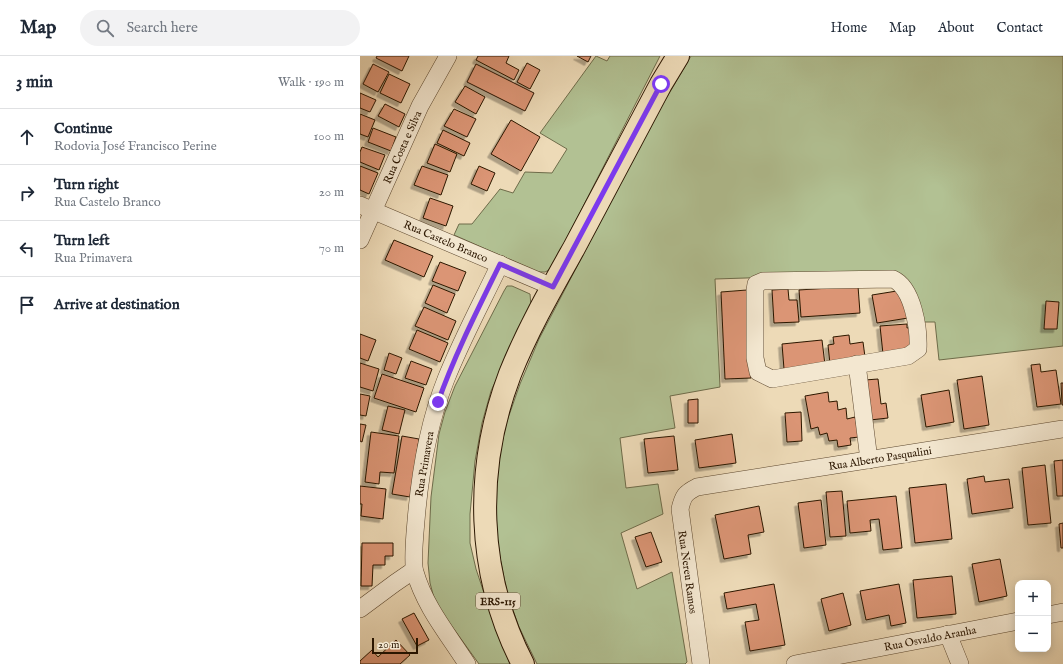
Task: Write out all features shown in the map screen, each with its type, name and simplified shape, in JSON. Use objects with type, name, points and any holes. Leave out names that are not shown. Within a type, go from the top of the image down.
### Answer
[{"type":"main road","name":"ERS-115","points":[[523,664],[506,624],[492,576],[486,534],[484,502],[487,471],[495,422],[511,374],[527,337],[661,84],[678,56]]},
{"type":"street","name":"Rua Costa e Silva","points":[[360,240],[367,208],[448,56]]},
{"type":"street","name":"Rua Castelo Branco","points":[[367,208],[553,287]]},
{"type":"street","name":"Rua Primavera","points":[[467,664],[427,603],[414,570],[419,484],[424,455],[438,402],[446,379],[500,264]]},
{"type":"street","points":[[893,279],[897,281],[906,290],[910,298],[919,335],[918,349],[908,356],[857,364],[772,379],[758,372],[755,358],[756,284],[763,281],[893,279]]},
{"type":"street","points":[[857,364],[869,460]]},
{"type":"street","name":"Rua Alberto Pasqualini","points":[[697,487],[1063,429]]},
{"type":"street","name":"Rua Nereu Ramos","points":[[697,487],[689,491],[683,498],[680,509],[701,664]]},
{"type":"street","points":[[360,609],[414,570]]},
{"type":"street","points":[[1051,614],[1063,612]]},
{"type":"street","name":"Rua Osvaldo Aranha","points":[[796,664],[1015,622]]},
{"type":"street","points":[[948,634],[960,664]]},
{"type":"green space","points":[[596,56],[607,61],[610,56],[660,56],[551,269],[545,272],[538,272],[454,235],[459,224],[472,224],[500,189],[513,193],[525,172],[552,173],[567,149],[540,133]]},
{"type":"green space","points":[[691,56],[1063,56],[1063,346],[939,360],[935,322],[921,322],[898,273],[715,279],[720,387],[670,396],[675,428],[620,438],[626,488],[658,484],[663,514],[621,533],[637,589],[672,572],[687,662],[685,664],[537,664],[519,627],[508,597],[500,558],[494,494],[506,424],[520,384],[539,339],[653,121]]},
{"type":"green space","points":[[507,286],[512,286],[530,294],[531,306],[491,391],[482,423],[475,461],[470,514],[470,543],[476,569],[496,629],[510,664],[479,664],[443,614],[434,598],[430,583],[428,563],[431,497],[439,434],[445,412],[455,386]]},
{"type":"building","points":[[377,56],[409,56],[402,71],[376,58]]},
{"type":"building","points":[[478,56],[509,56],[506,63],[519,70],[514,80],[476,60]]},
{"type":"building","points":[[577,56],[591,56],[588,62]]},
{"type":"building","points":[[527,63],[540,70],[530,89],[517,82]]},
{"type":"building","points":[[373,64],[389,72],[378,92],[363,84]]},
{"type":"building","points":[[476,64],[534,93],[525,111],[467,82]]},
{"type":"building","points":[[389,74],[410,84],[401,103],[380,93]]},
{"type":"building","points":[[465,86],[485,97],[476,114],[455,102]]},
{"type":"building","points":[[360,93],[376,100],[370,112],[360,108]]},
{"type":"building","points":[[385,104],[405,114],[399,127],[378,116]]},
{"type":"building","points":[[454,109],[476,119],[467,137],[444,126]]},
{"type":"building","points":[[360,114],[375,120],[368,137],[360,134]]},
{"type":"building","points":[[511,120],[540,137],[521,171],[491,154]]},
{"type":"building","points":[[373,128],[396,137],[391,151],[368,142]]},
{"type":"building","points":[[443,130],[470,143],[464,156],[437,143]]},
{"type":"building","points":[[435,144],[457,154],[450,172],[427,163]]},
{"type":"building","points":[[362,147],[385,155],[379,170],[360,162],[360,152]]},
{"type":"building","points":[[360,166],[378,173],[369,194],[360,190]]},
{"type":"building","points":[[422,166],[448,175],[441,195],[414,185]]},
{"type":"building","points":[[479,166],[495,173],[487,191],[471,184]]},
{"type":"building","points":[[430,198],[453,206],[446,226],[423,218]]},
{"type":"building","points":[[394,240],[433,256],[424,277],[385,260]]},
{"type":"building","points":[[440,262],[466,272],[458,291],[432,281]]},
{"type":"building","points":[[433,285],[455,294],[447,313],[425,303]]},
{"type":"building","points":[[858,286],[860,313],[801,317],[799,290]]},
{"type":"building","points":[[788,289],[789,300],[797,300],[799,322],[774,323],[772,290]]},
{"type":"building","points":[[747,290],[751,378],[725,379],[721,292]]},
{"type":"building","points":[[903,290],[908,318],[877,323],[872,295]]},
{"type":"building","points":[[1046,301],[1059,302],[1057,329],[1044,329]]},
{"type":"building","points":[[424,307],[456,321],[448,340],[415,326]]},
{"type":"building","points":[[907,324],[907,328],[913,327],[911,351],[883,354],[880,326]]},
{"type":"building","points":[[417,330],[448,343],[440,362],[409,349]]},
{"type":"building","points":[[360,334],[376,340],[368,361],[360,358]]},
{"type":"building","points":[[849,335],[850,344],[863,342],[865,357],[830,364],[828,345],[834,344],[833,337]]},
{"type":"building","points":[[822,340],[825,365],[784,369],[782,344]]},
{"type":"building","points":[[389,353],[402,358],[396,374],[384,370]]},
{"type":"building","points":[[411,361],[432,369],[426,385],[405,378]]},
{"type":"building","points":[[360,363],[379,369],[373,391],[360,387]]},
{"type":"building","points":[[1040,364],[1041,372],[1056,370],[1061,404],[1037,407],[1031,365]]},
{"type":"building","points":[[382,374],[424,388],[416,412],[374,398]]},
{"type":"building","points":[[982,376],[989,425],[964,429],[957,380]]},
{"type":"building","points":[[878,379],[881,404],[886,403],[888,418],[870,420],[865,380]]},
{"type":"building","points":[[1061,383],[1063,383],[1063,405],[1062,405]]},
{"type":"building","points":[[949,390],[954,422],[926,427],[921,395]]},
{"type":"building","points":[[828,392],[829,402],[837,401],[838,410],[846,408],[847,419],[855,417],[859,437],[850,438],[851,445],[838,447],[837,440],[829,441],[827,433],[820,435],[818,427],[811,429],[805,396]]},
{"type":"building","points":[[360,394],[370,396],[366,416],[360,415]]},
{"type":"building","points":[[698,399],[698,423],[688,423],[688,400]]},
{"type":"building","points":[[388,406],[405,410],[399,434],[382,430]]},
{"type":"building","points":[[801,412],[802,441],[787,442],[785,413]]},
{"type":"building","points":[[360,424],[366,425],[362,442],[360,441]]},
{"type":"building","points":[[371,432],[399,436],[394,473],[380,472],[379,484],[365,482]]},
{"type":"building","points":[[732,434],[736,463],[699,468],[695,440]]},
{"type":"building","points":[[402,436],[419,439],[410,497],[392,494]]},
{"type":"building","points":[[674,436],[678,470],[648,473],[644,439]]},
{"type":"building","points":[[1063,460],[1063,496],[1057,496],[1054,461]]},
{"type":"building","points":[[1045,465],[1051,523],[1028,525],[1022,468]]},
{"type":"building","points":[[984,476],[985,482],[1009,479],[1013,508],[972,514],[967,479]]},
{"type":"building","points":[[946,484],[952,539],[915,543],[909,488]]},
{"type":"building","points":[[360,486],[386,489],[383,519],[361,516],[362,504],[360,504]]},
{"type":"building","points":[[842,491],[846,536],[830,537],[826,492]]},
{"type":"building","points":[[896,496],[902,548],[883,550],[879,519],[870,520],[871,531],[850,533],[847,501]]},
{"type":"building","points":[[821,500],[826,545],[804,548],[798,503]]},
{"type":"building","points":[[759,506],[764,532],[748,535],[751,554],[724,559],[715,515]]},
{"type":"building","points":[[1063,523],[1063,548],[1061,548],[1059,524]]},
{"type":"building","points":[[651,532],[662,562],[646,567],[635,537]]},
{"type":"building","points":[[362,543],[393,543],[393,556],[385,556],[385,565],[373,565],[372,586],[361,586]]},
{"type":"building","points":[[1000,559],[1007,596],[979,602],[972,564]]},
{"type":"building","points":[[952,576],[956,614],[917,618],[913,580]]},
{"type":"building","points":[[774,584],[785,645],[750,651],[745,622],[759,620],[756,604],[727,609],[724,593]]},
{"type":"building","points":[[899,584],[906,623],[891,626],[889,615],[866,620],[860,591]]},
{"type":"building","points":[[843,593],[851,625],[829,631],[821,599]]},
{"type":"building","points":[[414,613],[429,640],[417,646],[402,619]]},
{"type":"building","points":[[396,640],[410,655],[400,664],[360,664],[360,661],[372,650],[378,657]]},
{"type":"route","points":[[438,402],[463,340],[500,264],[553,287],[661,84]]}]
